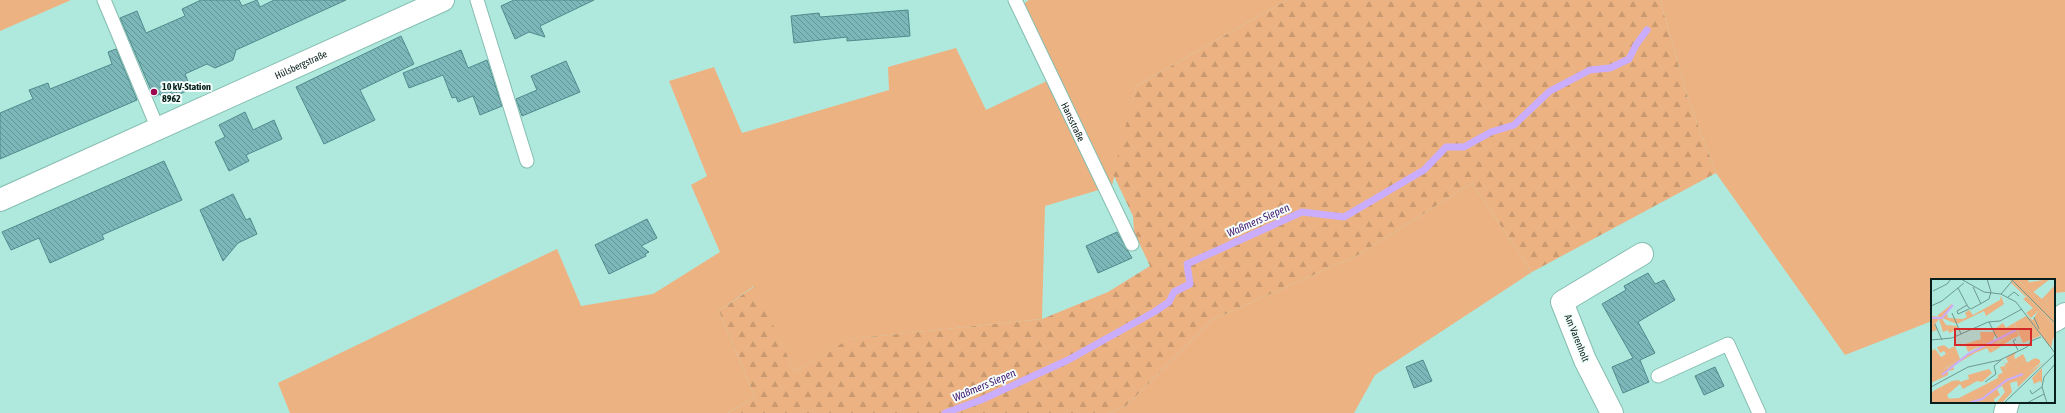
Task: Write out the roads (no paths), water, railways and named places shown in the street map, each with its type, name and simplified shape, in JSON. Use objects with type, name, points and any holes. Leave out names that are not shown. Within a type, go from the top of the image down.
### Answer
[{"type":"street","name":"Hülsbergstraße","points":[[0,200],[443,0]]},
{"type":"street","name":"Am Varenholt","points":[[1612,413],[1585,360],[1562,302],[1642,254]]},
{"type":"street","points":[[2055,320],[2065,314]]},
{"type":"street","points":[[2005,413],[2008,403]]},
{"type":"lane","points":[[104,0],[158,129]]},
{"type":"lane","points":[[477,0],[527,161]]},
{"type":"lane","name":"Hansstraße","points":[[1015,0],[1132,244]]},
{"type":"lane","points":[[1658,376],[1728,344],[1759,413]]},
{"type":"waterway","name":"Waßmers Siepen","points":[[945,413],[981,400],[1068,360],[1154,312],[1169,302],[1174,292],[1190,284],[1187,264],[1302,212],[1344,217],[1424,170],[1446,147],[1464,147],[1491,132],[1514,125],[1550,91],[1590,70],[1610,68],[1629,59],[1636,45],[1647,30]]},
{"type":"place","name":"10 kV-Station 8962","points":[[154,92]]}]
